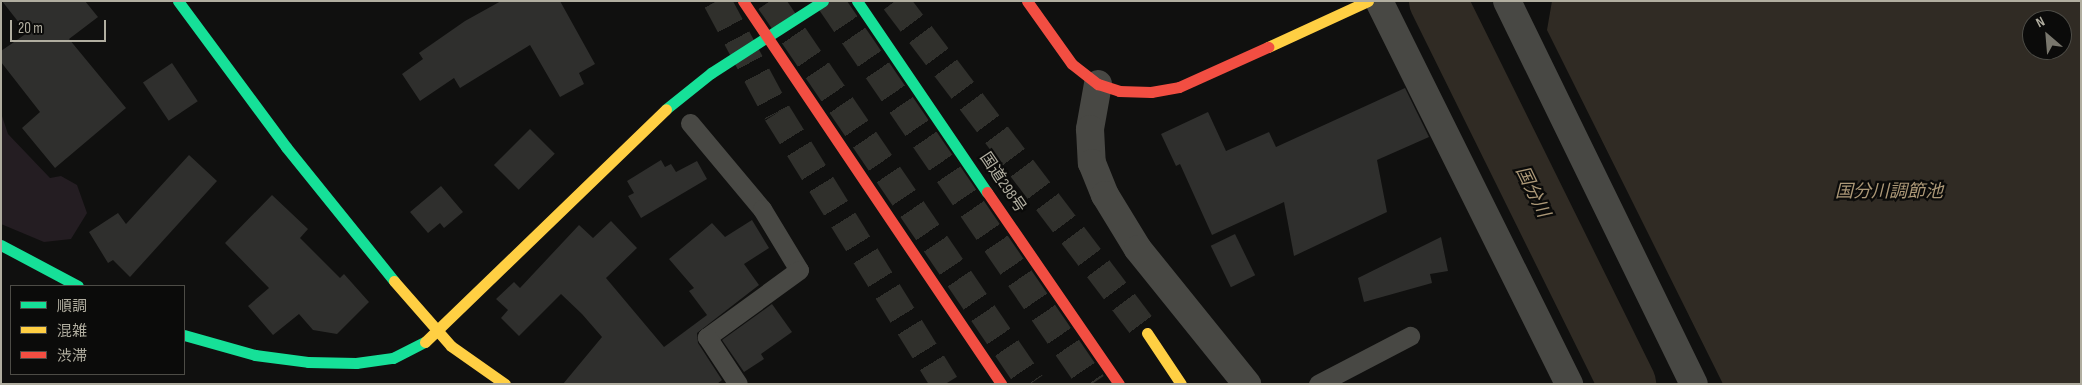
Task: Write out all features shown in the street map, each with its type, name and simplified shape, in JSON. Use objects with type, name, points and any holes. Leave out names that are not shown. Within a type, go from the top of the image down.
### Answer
[{"type":"main road","points":[[178,1],[286,147],[438,333],[451,346],[505,384]]},
{"type":"main road","points":[[743,1],[1001,384]]},
{"type":"main road","points":[[185,335],[255,354],[308,362],[356,363],[393,358],[414,350],[438,333],[664,111],[711,73],[823,1]]},
{"type":"main road","name":"国道298号","points":[[857,1],[1119,384]]},
{"type":"main road","points":[[1027,1],[1072,64],[1098,84],[1119,91],[1151,92],[1179,87],[1368,1]]},
{"type":"main road","points":[[1,245],[76,285]]},
{"type":"main road","points":[[1147,332],[1181,384]]},
{"type":"street","points":[[1379,1],[1569,384]]},
{"type":"street","points":[[1507,1],[1694,384]]},
{"type":"street","points":[[1098,84],[1090,129],[1092,164],[1105,195],[1138,249],[1247,384]]},
{"type":"lane","points":[[690,123],[762,209],[799,270],[707,337],[738,384]]},
{"type":"lane","points":[[1318,384],[1410,336]]},
{"type":"shaded area","points":[[1,113],[8,134],[50,178],[61,176],[77,185],[87,213],[71,239],[44,242],[1,224]]},
{"type":"water","name":"国分川調節池","points":[[1552,1],[2081,1],[2081,384],[1723,384],[1547,30]]},
{"type":"building","points":[[2,1],[85,1],[98,17],[69,39],[126,108],[55,168],[22,128],[40,112],[1,62],[1,51],[27,33]]},
{"type":"building","points":[[501,1],[560,1],[595,64],[579,73],[584,84],[560,97],[530,45],[460,88],[454,78],[420,101],[402,74],[423,59],[419,53],[465,21]]},
{"type":"building","points":[[172,63],[198,101],[169,121],[143,83]]},
{"type":"building","points":[[1405,88],[1429,137],[1377,160],[1387,212],[1294,256],[1284,202],[1212,235],[1180,164],[1176,166],[1161,134],[1208,112],[1226,151],[1269,132],[1276,147]]},
{"type":"building","points":[[530,129],[555,154],[519,190],[494,165]]},
{"type":"building","points":[[189,155],[217,181],[130,277],[113,260],[108,263],[89,232],[118,213],[126,224]]},
{"type":"building","points":[[661,160],[665,167],[671,164],[676,172],[697,161],[707,179],[641,218],[628,196],[634,193],[627,181]]},
{"type":"building","points":[[441,186],[463,212],[444,228],[440,223],[428,233],[410,212]]},
{"type":"building","points":[[272,195],[308,229],[300,238],[340,278],[344,274],[369,302],[337,334],[313,330],[299,314],[273,335],[248,306],[269,288],[225,243]]},
{"type":"building","points":[[752,220],[769,248],[744,264],[759,285],[697,333],[698,343],[722,380],[717,384],[563,384],[602,337],[582,314],[561,294],[519,336],[501,318],[508,310],[496,299],[514,282],[520,288],[579,225],[593,238],[611,221],[637,248],[606,278],[664,347],[707,315],[689,291],[694,288],[669,259],[712,223],[725,237]]},
{"type":"building","points":[[1235,234],[1255,275],[1231,287],[1211,246]]},
{"type":"building","points":[[1441,237],[1448,271],[1430,274],[1432,283],[1364,302],[1358,278]]},
{"type":"building","points":[[772,304],[792,332],[761,354],[764,359],[744,372],[722,340]]},
{"type":"waterway","name":"国分川","points":[[1438,1],[1627,384]]},
{"type":"tunnel","points":[[717,1],[777,113],[945,384]]},
{"type":"tunnel","points":[[770,1],[1031,384]]},
{"type":"tunnel","points":[[830,1],[1092,384]]},
{"type":"tunnel","points":[[895,1],[1147,333]]},
{"type":"traffic: fast","points":[[178,1],[286,147],[394,281]]},
{"type":"traffic: fast","points":[[666,109],[711,73],[823,1]]},
{"type":"traffic: fast","points":[[857,1],[987,192]]},
{"type":"traffic: fast","points":[[1,245],[76,285]]},
{"type":"traffic: fast","points":[[185,335],[255,355],[308,362],[356,363],[393,358],[425,342]]},
{"type":"traffic: slow","points":[[1268,47],[1368,1]]},
{"type":"traffic: slow","points":[[425,342],[666,109]]},
{"type":"traffic: slow","points":[[394,281],[451,346],[505,384]]},
{"type":"traffic: slow","points":[[1147,333],[1181,384]]},
{"type":"traffic: jam","points":[[743,1],[1001,384]]},
{"type":"traffic: jam","points":[[1027,1],[1072,64],[1098,84],[1119,91],[1151,92],[1179,87],[1268,47]]},
{"type":"traffic: jam","points":[[987,192],[1119,384]]}]
